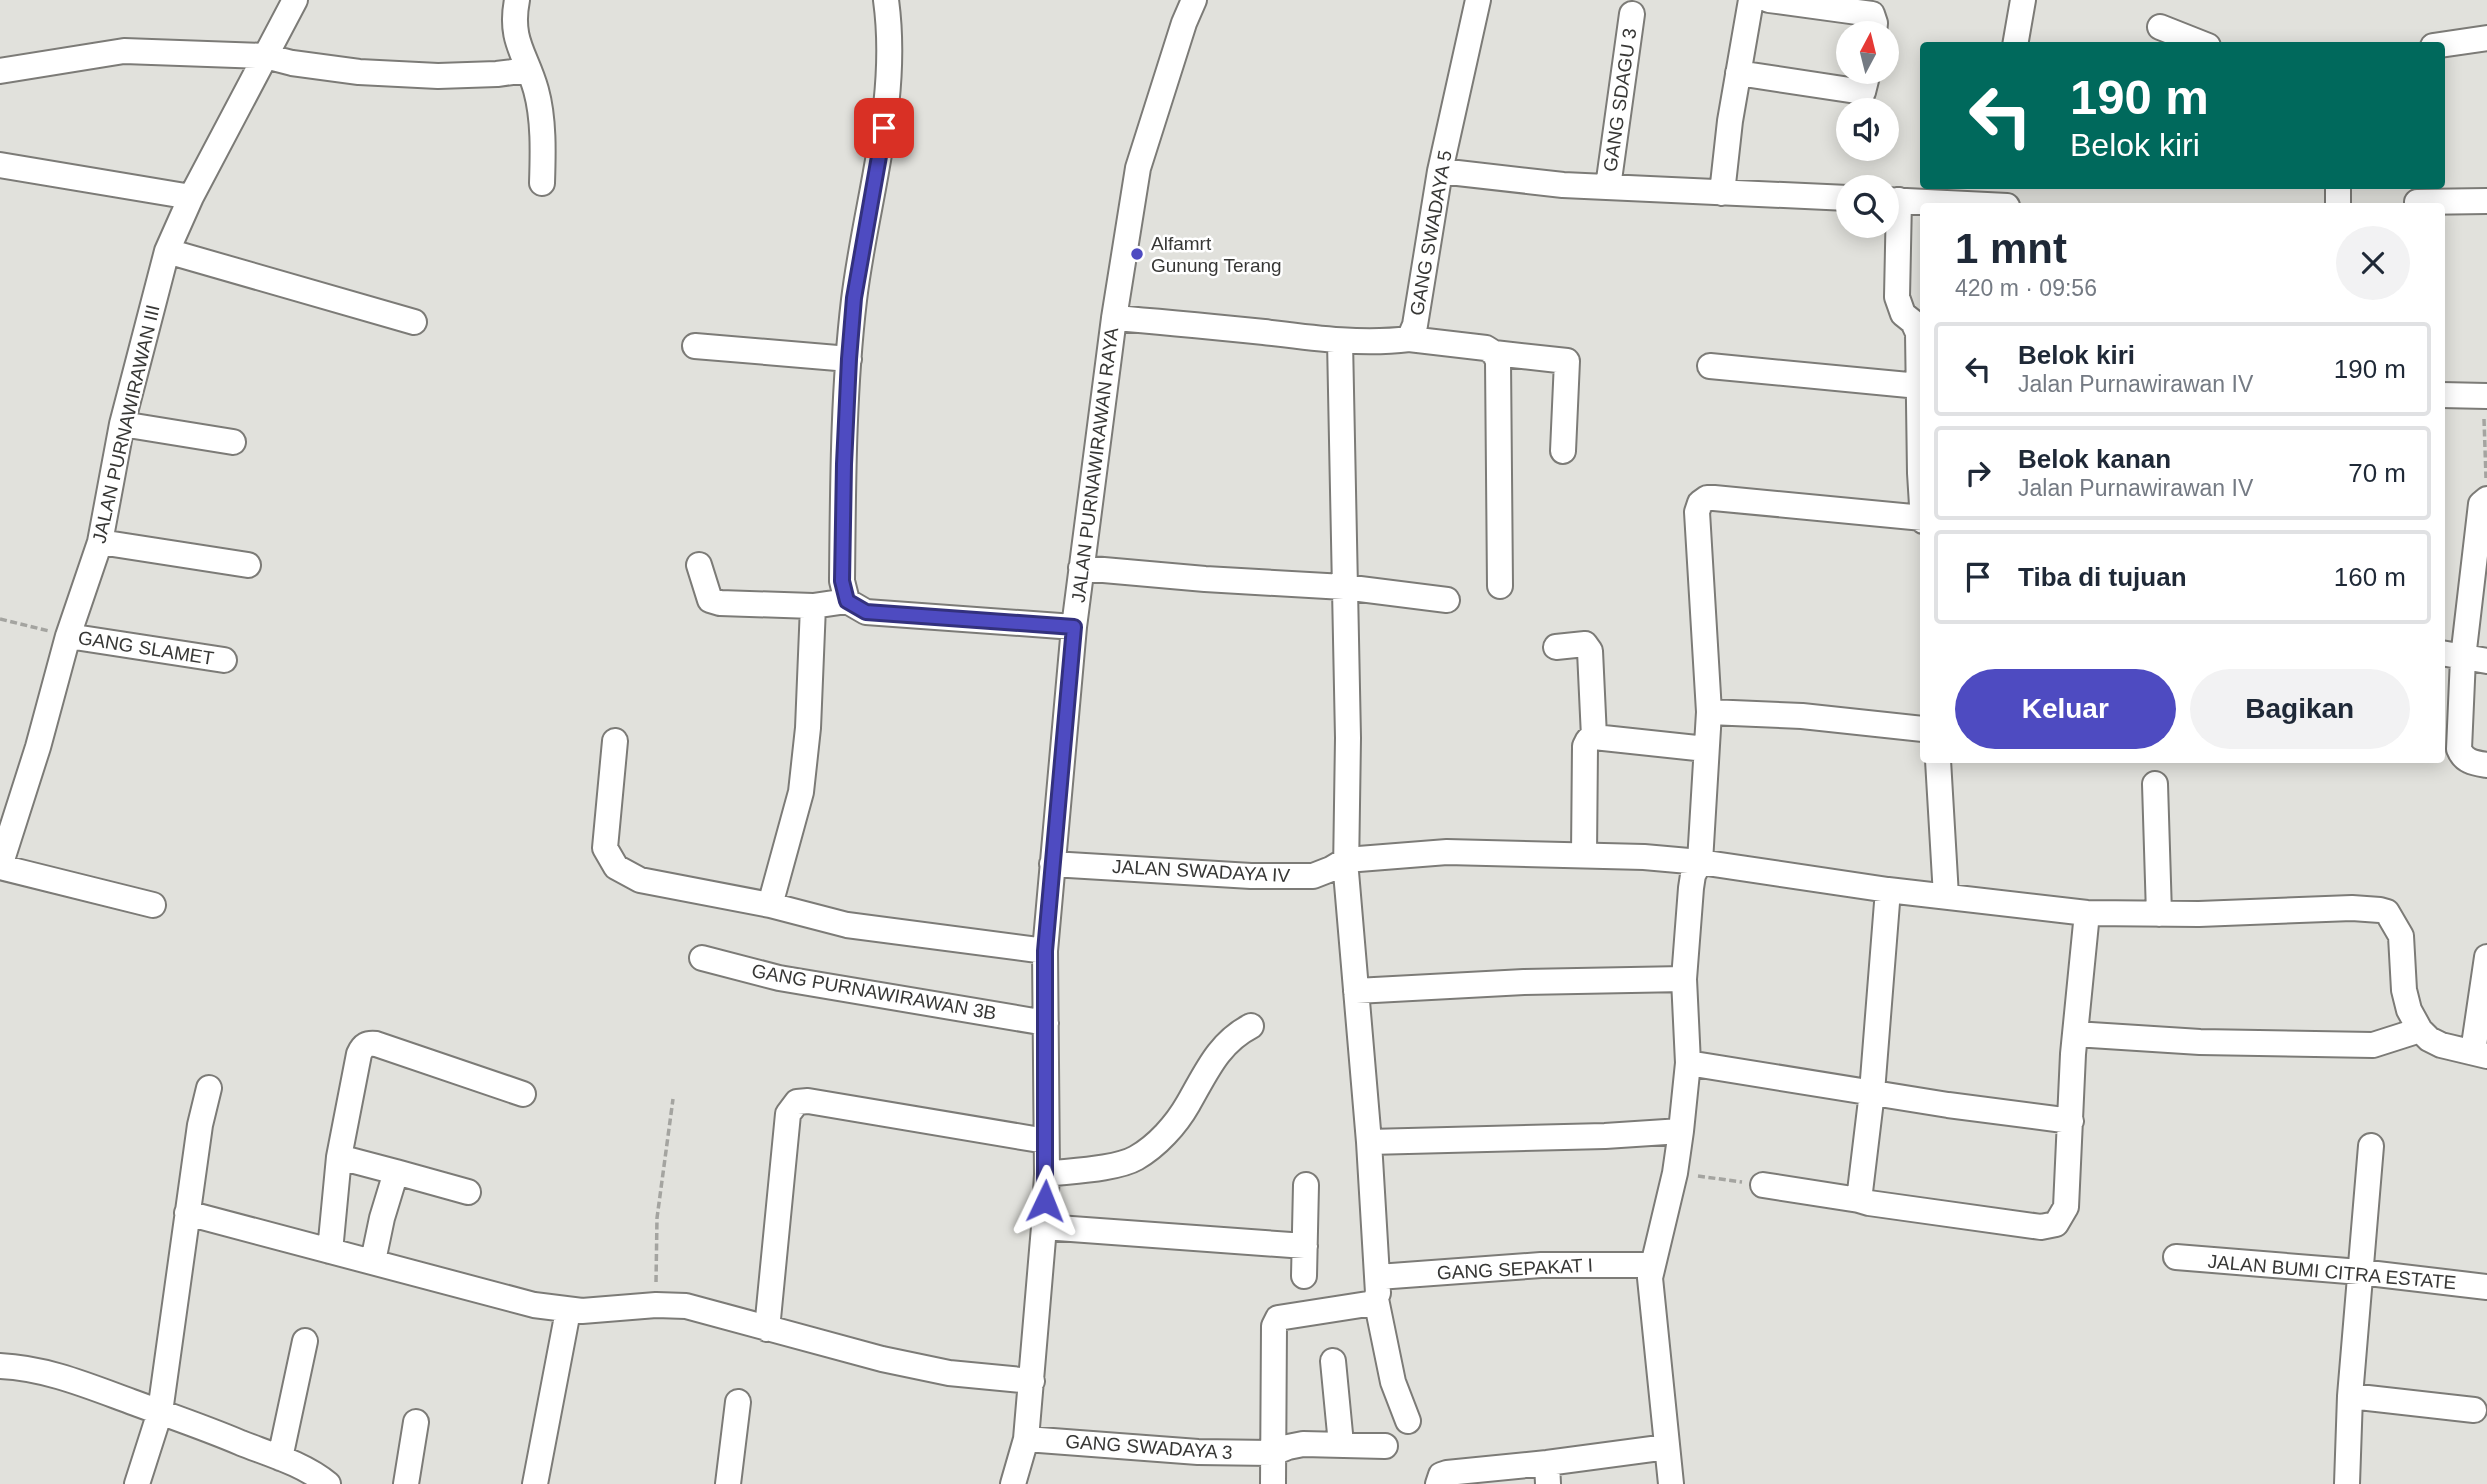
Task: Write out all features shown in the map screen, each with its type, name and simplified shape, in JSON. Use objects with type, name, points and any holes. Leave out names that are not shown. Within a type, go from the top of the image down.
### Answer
[{"type":"street","name":"JALAN PURNAWIRAWAN III","points":[[0,867],[38,747],[68,636],[100,542],[121,424],[167,251],[191,198],[295,0]]},
{"type":"street","points":[[517,0],[514,17],[517,45],[536,89],[540,116],[542,183]]},
{"type":"street","points":[[847,601],[842,581],[849,359],[854,298],[888,102],[890,24],[886,0]]},
{"type":"street","name":"JALAN PURNAWIRAWAN RAYA","points":[[1013,1484],[1026,1439],[1044,1227],[1047,1174],[1045,951],[1081,568],[1114,318],[1138,169],[1184,23],[1194,0]]},
{"type":"street","name":"GANG SWADAYA 5","points":[[1114,318],[1340,341],[1409,339],[1415,325],[1440,171],[1478,0]]},
{"type":"street","points":[[1722,193],[1728,134],[1751,0]]},
{"type":"street","points":[[1769,0],[1872,14],[1874,21]]},
{"type":"street","points":[[2016,42],[2023,0]]},
{"type":"street","name":"GANG SDAGU 3","points":[[1608,187],[1632,13]]},
{"type":"street","points":[[2160,27],[2198,42]]},
{"type":"street","points":[[2445,44],[2487,38]]},
{"type":"street","points":[[0,71],[124,51],[265,56],[292,63],[359,72],[425,75],[497,74],[527,70]]},
{"type":"street","points":[[1738,73],[1863,92],[1865,84]]},
{"type":"street","points":[[0,165],[191,198]]},
{"type":"street","points":[[1440,171],[1563,185],[1836,198]]},
{"type":"street","points":[[1974,203],[1995,199]]},
{"type":"street","points":[[1899,200],[1935,203]]},
{"type":"street","points":[[2417,202],[2487,201]]},
{"type":"street","points":[[1895,238],[1897,297],[1903,314],[1913,322],[1919,332],[1920,415]]},
{"type":"street","points":[[167,251],[414,322]]},
{"type":"street","points":[[1409,339],[1486,348],[1494,353],[1567,361],[1563,451]]},
{"type":"street","points":[[1340,341],[1348,738],[1346,860],[1369,1142],[1377,1288],[1393,1382],[1408,1421]]},
{"type":"street","points":[[695,346],[849,359]]},
{"type":"street","points":[[1494,353],[1498,361],[1500,586]]},
{"type":"street","points":[[1710,366],[1919,386]]},
{"type":"street","points":[[2445,395],[2485,396]]},
{"type":"street","points":[[121,424],[233,442]]},
{"type":"street","points":[[1671,1484],[1650,1278],[1675,1173],[1688,1063],[1684,979],[1690,888],[1700,862],[1709,712],[1697,512],[1700,502],[1714,498],[1920,519]]},
{"type":"street","points":[[2487,499],[2482,504],[2480,577],[2464,657],[2459,749],[2462,756],[2469,761],[2487,765]]},
{"type":"street","points":[[100,542],[248,565]]},
{"type":"street","points":[[699,565],[710,600],[720,603],[813,606],[847,601],[866,612],[1074,627]]},
{"type":"street","points":[[1081,568],[1345,587],[1447,600]]},
{"type":"street","points":[[770,905],[801,792],[808,728],[813,606]]},
{"type":"street","name":"GANG SLAMET","points":[[68,636],[224,660]]},
{"type":"street","points":[[1556,646],[1585,644],[1590,652],[1594,737]]},
{"type":"street","points":[[1709,712],[1802,716],[1920,729]]},
{"type":"street","points":[[1584,855],[1585,746],[1588,740],[1594,737],[1706,749]]},
{"type":"street","points":[[615,741],[605,848],[616,867],[640,880],[770,905],[847,925],[1045,951]]},
{"type":"street","points":[[1938,763],[1946,896]]},
{"type":"street","points":[[2155,783],[2160,914]]},
{"type":"street","points":[[1346,860],[1447,852],[1584,855],[1700,862],[1888,890],[2087,913],[2380,909],[2387,912],[2401,936],[2404,990],[2409,1010],[2420,1030],[2428,1039],[2441,1045],[2480,1054],[2487,957]]},
{"type":"street","name":"JALAN SWADAYA IV","points":[[1052,864],[1251,876],[1313,876],[1346,860]]},
{"type":"street","points":[[0,867],[153,905]]},
{"type":"street","points":[[1859,1200],[1872,1092],[1888,890]]},
{"type":"street","points":[[1763,1185],[2041,1227],[2050,1226],[2060,1220],[2066,1207],[2075,1034],[2087,913]]},
{"type":"street","name":"GANG PURNAWIRAWAN 3B","points":[[702,958],[779,978],[1046,1023]]},
{"type":"street","points":[[1356,991],[1524,982],[1684,979]]},
{"type":"street","points":[[1047,1174],[1135,1159],[1174,1125],[1188,1105],[1203,1074],[1224,1045],[1251,1026]]},
{"type":"street","points":[[2075,1034],[2200,1042],[2373,1045],[2420,1030]]},
{"type":"street","points":[[330,1251],[339,1157],[362,1047],[369,1043],[376,1044],[523,1094]]},
{"type":"street","points":[[1688,1063],[1948,1105],[2071,1121]]},
{"type":"street","points":[[137,1484],[160,1412],[200,1125],[209,1088]]},
{"type":"street","points":[[766,1329],[788,1114],[797,1102],[807,1101],[1046,1141]]},
{"type":"street","points":[[1369,1142],[1605,1136],[1681,1131]]},
{"type":"street","points":[[2347,1484],[2350,1396],[2371,1146]]},
{"type":"street","points":[[339,1157],[468,1192]]},
{"type":"street","points":[[373,1261],[396,1171]]},
{"type":"street","points":[[1304,1276],[1306,1185]]},
{"type":"street","points":[[187,1213],[534,1306],[568,1311],[656,1305],[686,1306],[882,1359],[949,1373],[1032,1381]]},
{"type":"street","points":[[1044,1227],[1305,1246]]},
{"type":"street","name":"JALAN BUMI CITRA ESTATE","points":[[2176,1257],[2360,1272],[2487,1287]]},
{"type":"street","name":"GANG SEPAKAT I","points":[[1273,1453],[1274,1326],[1278,1318],[1374,1303],[1377,1288],[1553,1264],[1651,1265]]},
{"type":"street","points":[[535,1484],[568,1311]]},
{"type":"street","points":[[280,1458],[305,1341]]},
{"type":"street","points":[[1333,1361],[1341,1444]]},
{"type":"street","points":[[0,1366],[21,1367],[74,1380],[280,1458],[320,1477],[328,1484]]},
{"type":"street","points":[[2350,1396],[2474,1410]]},
{"type":"street","points":[[728,1484],[738,1402]]},
{"type":"street","points":[[406,1484],[416,1422]]},
{"type":"street","name":"GANG SWADAYA 3","points":[[1026,1439],[1198,1452],[1273,1453],[1303,1444],[1385,1446]]},
{"type":"street","points":[[1438,1484],[1441,1475],[1447,1473],[1548,1474],[1667,1447]]},
{"type":"street","points":[[1273,1453],[1273,1484]]},
{"type":"path","points":[[2485,396],[2487,499]]},
{"type":"path","points":[[0,619],[68,636]]},
{"type":"path","points":[[656,1305],[657,1218],[673,1099]]},
{"type":"path","points":[[1675,1173],[1763,1185]]},
{"type":"place","name":"Alfamrt Gunung Terang","points":[[1137,254]]},
{"type":"route","points":[[884,128],[854,298],[849,359],[842,581],[847,601],[866,612],[1074,627],[1045,951],[1045,1201]]}]
